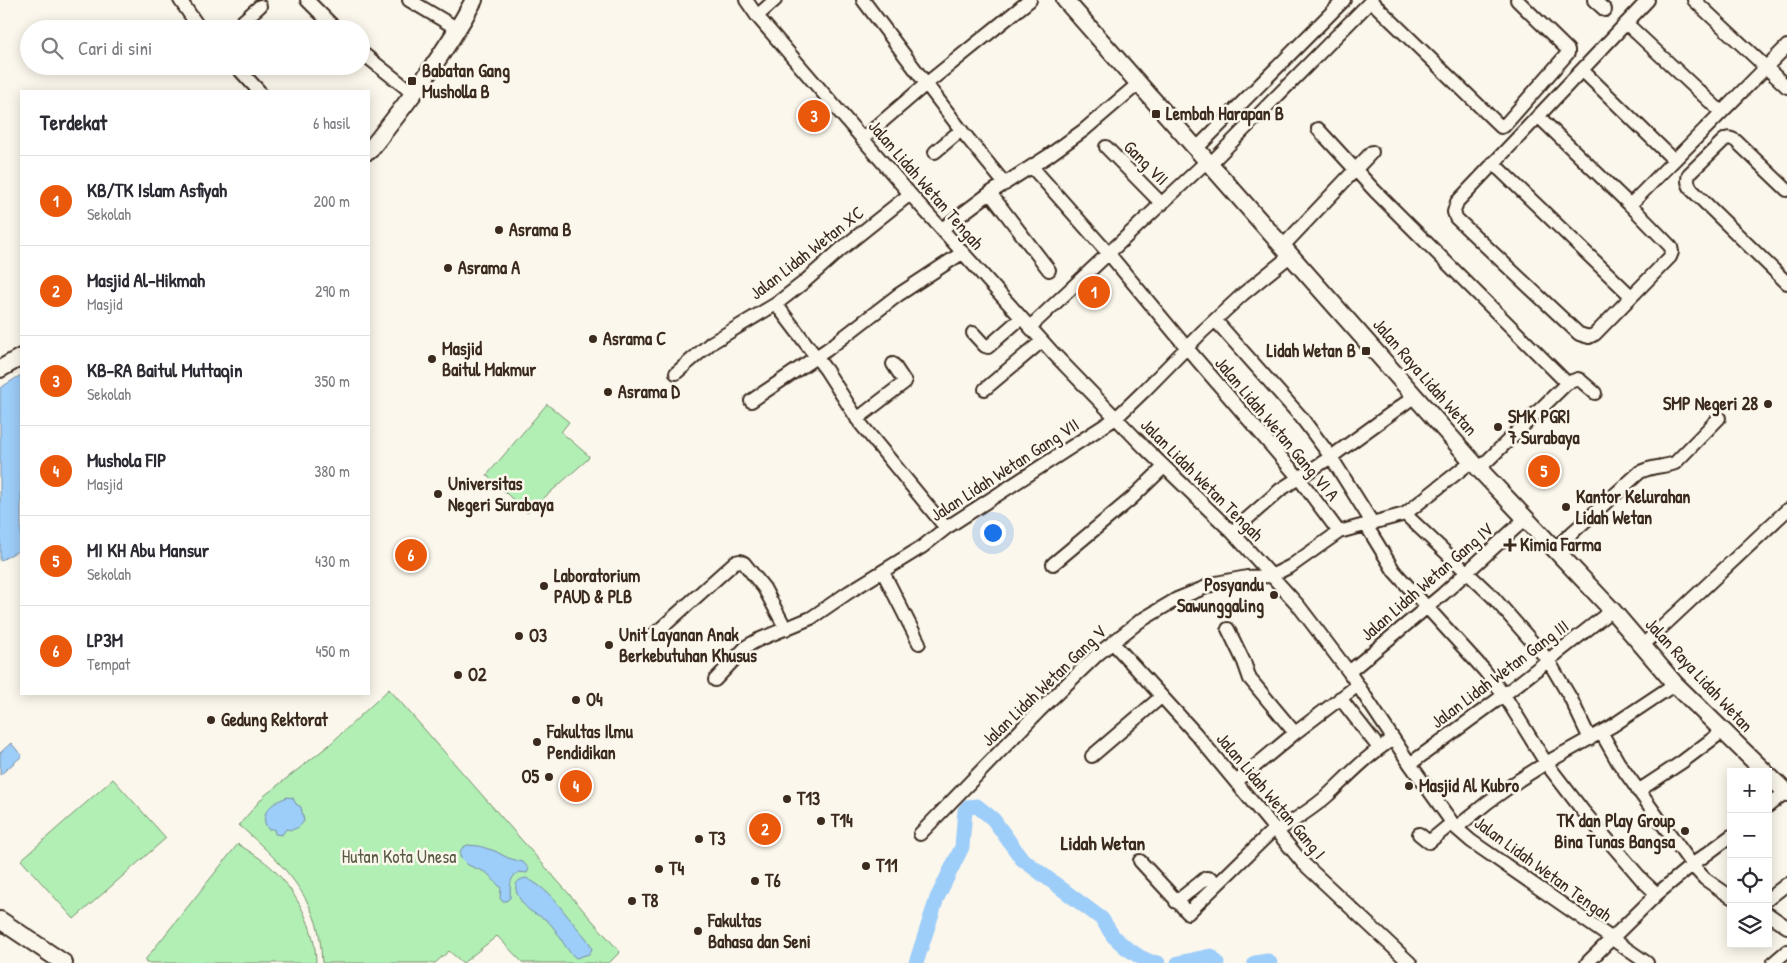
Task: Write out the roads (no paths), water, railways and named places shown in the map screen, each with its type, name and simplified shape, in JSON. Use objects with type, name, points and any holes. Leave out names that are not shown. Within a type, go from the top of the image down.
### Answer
[{"type":"main road","points":[[370,150],[414,94],[458,29],[474,0]]},
{"type":"main road","name":"Jalan Raya Lidah Wetan","points":[[1065,0],[1476,465],[1612,610],[1675,684],[1761,768]]},
{"type":"main road","points":[[0,369],[20,357]]},
{"type":"main road","points":[[1772,779],[1787,792]]},
{"type":"main road","points":[[0,920],[64,963]]},
{"type":"street","points":[[180,0],[194,20]]},
{"type":"street","points":[[307,0],[327,20]]},
{"type":"street","points":[[409,0],[458,29]]},
{"type":"street","name":"Jalan Lidah Wetan Tengah","points":[[746,0],[757,16],[862,139],[962,253],[1116,418],[1232,532],[1298,605],[1349,672],[1410,764],[1454,825],[1471,841],[1646,963]]},
{"type":"street","points":[[757,16],[775,0]]},
{"type":"street","points":[[863,0],[961,130],[1005,184]]},
{"type":"street","points":[[862,139],[926,84],[1030,0]]},
{"type":"street","points":[[1204,158],[1216,129],[1344,0]]},
{"type":"street","points":[[973,333],[988,347],[1026,322],[1109,254],[1162,204],[1204,158],[1230,144],[1372,0],[1501,127],[1504,126],[1567,56],[1568,50],[1517,0]]},
{"type":"street","points":[[1594,0],[1605,10]]},
{"type":"street","points":[[1538,116],[1671,247],[1670,257],[1590,337],[1585,337],[1572,328],[1456,218],[1454,212],[1457,202],[1493,163],[1648,0]]},
{"type":"street","points":[[1694,0],[1787,87]]},
{"type":"street","points":[[244,20],[260,6]]},
{"type":"street","points":[[1328,16],[1343,29]]},
{"type":"street","points":[[1626,23],[1721,112]]},
{"type":"street","points":[[1316,27],[1331,41]]},
{"type":"street","points":[[1630,205],[1787,46]]},
{"type":"street","points":[[370,59],[414,94]]},
{"type":"street","points":[[1582,70],[1674,160]]},
{"type":"street","points":[[244,75],[258,90]]},
{"type":"street","points":[[942,229],[990,193],[1032,167],[1084,130],[1139,83]]},
{"type":"street","points":[[1216,129],[1230,144]]},
{"type":"street","points":[[1318,129],[1354,169],[1567,383],[1580,380],[1594,392]]},
{"type":"street","points":[[935,152],[961,130]]},
{"type":"street","points":[[1787,190],[1736,140],[1731,138],[1726,138],[1722,141],[1689,174],[1688,178],[1688,184],[1692,190],[1787,283]]},
{"type":"street","name":"Gang VII","points":[[1106,147],[1162,204]]},
{"type":"street","name":"Jalan Lidah Wetan Gang VII","points":[[715,680],[747,646],[811,618],[1116,418],[1287,250],[1354,169],[1372,152]]},
{"type":"street","points":[[1493,163],[1631,296]]},
{"type":"street","name":"Jalan Lidah Wetan Gang VI A","points":[[1032,167],[1109,254],[1298,477],[1339,532]]},
{"type":"street","points":[[990,193],[1049,270]]},
{"type":"street","name":"Jalan Lidah Wetan XC","points":[[676,373],[712,344],[776,304],[910,194]]},
{"type":"street","points":[[751,402],[816,357],[898,296],[962,253]]},
{"type":"street","points":[[776,304],[816,357],[857,419],[946,528]]},
{"type":"street","points":[[1215,320],[1302,417],[1331,456],[1394,571],[1484,670],[1504,695],[1546,763],[1583,811],[1643,881],[1657,894]]},
{"type":"street","points":[[985,389],[1042,340]]},
{"type":"street","points":[[857,419],[905,382],[893,364]]},
{"type":"street","name":"Jalan Lidah Wetan Gang V","points":[[920,834],[1039,711],[1098,654],[1140,621],[1177,599],[1216,583],[1247,577],[1272,576],[1290,566],[1339,532],[1405,514],[1476,465],[1567,383]]},
{"type":"street","points":[[1232,532],[1280,490],[1415,396]]},
{"type":"street","points":[[1554,549],[1640,472],[1653,466],[1668,466],[1675,463],[1719,418]]},
{"type":"street","points":[[1053,564],[1132,498],[1164,467]]},
{"type":"street","points":[[1642,646],[1787,510]]},
{"type":"street","points":[[1405,514],[1493,597],[1548,660],[1571,699],[1590,739]]},
{"type":"street","name":"Jalan Lidah Wetan Gang IV","points":[[1349,672],[1467,573],[1526,518]]},
{"type":"street","points":[[656,633],[735,562],[740,561],[744,563],[764,588],[786,629]]},
{"type":"street","points":[[883,572],[919,643]]},
{"type":"street","name":"Jalan Lidah Wetan Gang III","points":[[1410,764],[1504,695],[1612,610]]},
{"type":"street","points":[[1228,629],[1250,679],[1295,733]]},
{"type":"street","name":"Jalan Lidah Wetan Gang I","points":[[1113,643],[1196,734],[1303,863],[1410,963]]},
{"type":"street","points":[[1419,834],[1429,842],[1546,763],[1590,739],[1675,684]]},
{"type":"street","points":[[1236,782],[1295,733],[1358,685]]},
{"type":"street","points":[[1092,756],[1161,697]]},
{"type":"street","points":[[1340,698],[1379,748]]},
{"type":"street","points":[[1638,791],[1682,762],[1722,731]]},
{"type":"street","points":[[1601,732],[1618,762],[1692,865],[1705,879],[1727,894]]},
{"type":"street","points":[[1140,861],[1176,902],[1189,913],[1216,884],[1276,830],[1315,806],[1379,748],[1393,739]]},
{"type":"street","points":[[1772,803],[1787,792]]},
{"type":"street","points":[[1588,963],[1657,894],[1727,839]]},
{"type":"street","points":[[1772,896],[1787,884]]},
{"type":"street","points":[[1772,917],[1787,927]]},
{"type":"street","points":[[1773,963],[1787,951]]},
{"type":"water","points":[[20,376],[20,550],[0,561],[0,388]]},
{"type":"water","points":[[11,743],[22,756],[0,775],[0,753]]},
{"type":"water","points":[[288,797],[293,798],[296,804],[301,807],[304,821],[296,828],[286,829],[282,835],[275,834],[274,829],[268,829],[265,823],[266,813],[277,801]]},
{"type":"water","points":[[468,845],[479,846],[523,862],[529,869],[527,873],[519,872],[513,877],[510,898],[506,901],[502,901],[500,898],[501,888],[487,873],[468,865],[460,857],[461,849]]},
{"type":"water","points":[[526,878],[541,887],[558,904],[589,942],[592,949],[589,954],[576,958],[550,923],[525,906],[519,897],[516,887],[520,880]]},
{"type":"waterway","points":[[916,963],[937,898],[962,847],[965,811],[968,807],[977,806],[993,819],[1022,859],[1102,919],[1113,936],[1125,947],[1140,957],[1158,963]]},
{"type":"waterway","points":[[1178,963],[1211,956],[1217,963]]},
{"type":"waterway","points":[[1255,963],[1268,961],[1270,963]]},
{"type":"place","name":"Babatan Gang Musholla B","points":[[412,81]]},
{"type":"place","name":"Lembah Harapan B","points":[[1156,114]]},
{"type":"place","name":"KB-RA Baitul Muttaqin","points":[[814,116]]},
{"type":"place","name":"Asrama B","points":[[499,230]]},
{"type":"place","name":"Asrama A","points":[[448,268]]},
{"type":"place","name":"KB/TK Islam Asfiyah","points":[[1094,292]]},
{"type":"place","name":"Asrama C","points":[[593,339]]},
{"type":"place","name":"Lidah Wetan B","points":[[1366,351]]},
{"type":"place","name":"Masjid Baitul Makmur","points":[[432,359]]},
{"type":"place","name":"Asrama D","points":[[608,392]]},
{"type":"place","name":"SMP Negeri 28","points":[[1768,404]]},
{"type":"place","name":"SMK PGRI 7 Surabaya","points":[[1498,427]]},
{"type":"place","name":"MI KH Abu Mansur","points":[[1544,471]]},
{"type":"place","name":"Universitas Negeri Surabaya","points":[[438,494]]},
{"type":"place","name":"Kantor Kelurahan Lidah Wetan","points":[[1566,507]]},
{"type":"place","name":"Kimia Farma","points":[[1510,545]]},
{"type":"place","name":"LP3M","points":[[411,555]]},
{"type":"place","name":"Laboratorium PAUD & PLB","points":[[544,586]]},
{"type":"place","name":"Posyandu Sawunggaling","points":[[1274,595]]},
{"type":"place","name":"O3","points":[[519,636]]},
{"type":"place","name":"Unit Layanan Anak Berkebutuhan Khusus","points":[[609,645]]},
{"type":"place","name":"O2","points":[[458,675]]},
{"type":"place","name":"O4","points":[[576,700]]},
{"type":"place","name":"Gedung Rektorat","points":[[211,720]]},
{"type":"place","name":"Fakultas Ilmu Pendidikan","points":[[537,742]]},
{"type":"place","name":"O5","points":[[549,777]]},
{"type":"place","name":"Mushola FIP","points":[[576,786]]},
{"type":"place","name":"Masjid Al Kubro","points":[[1409,786]]},
{"type":"place","name":"T13","points":[[787,799]]},
{"type":"place","name":"T14","points":[[821,821]]},
{"type":"place","name":"Masjid Al-Hikmah","points":[[765,829]]},
{"type":"place","name":"TK dan Play Group Bina Tunas Bangsa","points":[[1685,831]]},
{"type":"place","name":"T3","points":[[699,839]]},
{"type":"place","name":"T11","points":[[866,866]]},
{"type":"place","name":"T4","points":[[659,869]]},
{"type":"place","name":"T6","points":[[755,881]]},
{"type":"place","name":"T8","points":[[632,901]]},
{"type":"place","name":"Fakultas Bahasa dan Seni","points":[[698,931]]},
{"type":"district","name":"Lidah Wetan","points":[[1103,843]]},
{"type":"park label","name":"Hutan Kota Unesa","points":[[399,857]]}]
